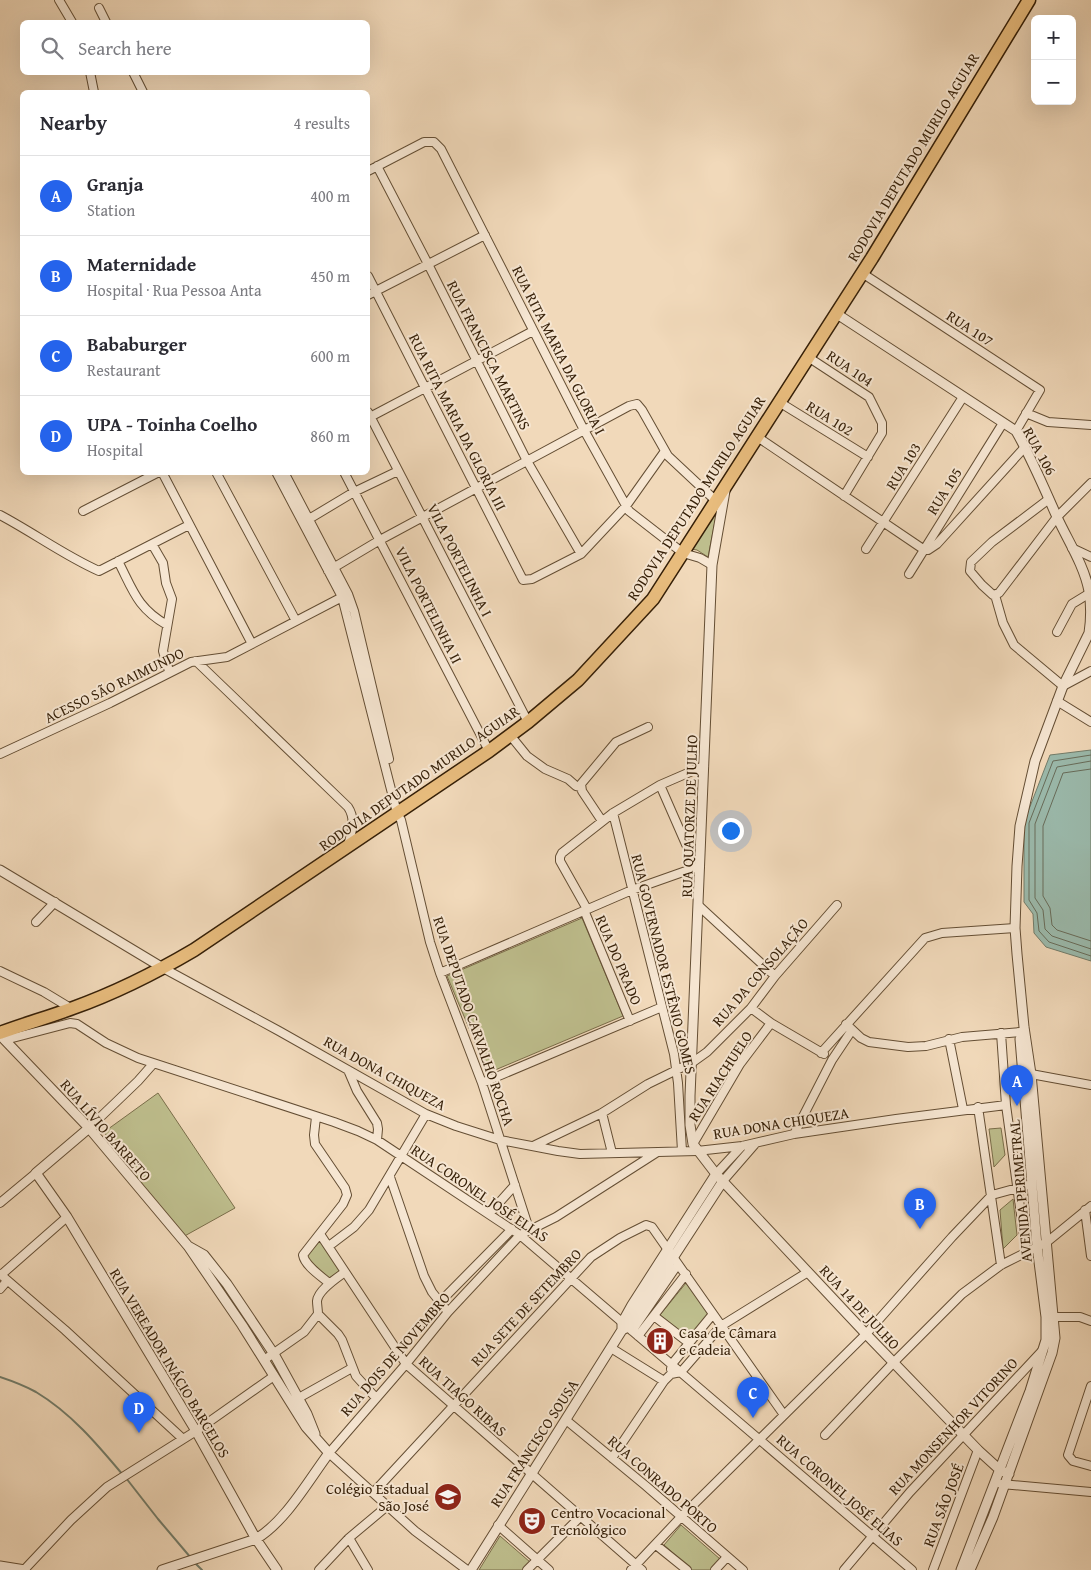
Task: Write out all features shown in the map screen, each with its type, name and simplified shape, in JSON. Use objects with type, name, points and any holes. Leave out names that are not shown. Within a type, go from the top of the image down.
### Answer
[{"type":"highway","name":"RODOVIA DEPUTADO MURILO AGUIAR","points":[[2,1036],[121,989],[194,950],[400,815],[528,722],[578,680],[653,599],[862,273],[1029,0]]},
{"type":"street","points":[[59,0],[71,20]]},
{"type":"street","points":[[99,8],[105,20]]},
{"type":"street","points":[[91,75],[94,90]]},
{"type":"street","points":[[134,75],[142,90]]},
{"type":"street","name":"RUA RITA MARIA DA GLORIA I","points":[[377,166],[424,142],[434,142],[441,149],[584,430],[629,511],[683,553],[700,558],[712,565]]},
{"type":"street","points":[[370,170],[377,166]]},
{"type":"street","name":"RUA FRANCISCA MARTINS","points":[[377,166],[527,461],[581,554]]},
{"type":"street","points":[[370,294],[485,235]]},
{"type":"street","name":"RUA 107","points":[[862,273],[1040,390],[1016,431]]},
{"type":"street","name":"RUA RITA MARIA DA GLORIA III","points":[[370,280],[523,580],[532,579],[581,554]]},
{"type":"street","name":"RUA 106","points":[[836,314],[1016,431],[1072,548],[1090,593],[1090,629]]},
{"type":"street","points":[[370,415],[426,388],[533,331]]},
{"type":"street","name":"RUA 104","points":[[808,357],[868,397],[882,423],[882,433],[868,457]]},
{"type":"street","name":"RUA 103","points":[[866,549],[963,397]]},
{"type":"street","name":"RUA 102","points":[[778,402],[868,457]]},
{"type":"street","points":[[331,569],[422,517],[629,406],[638,404],[665,451],[681,469],[715,500]]},
{"type":"street","points":[[1026,413],[1048,422],[1091,425]]},
{"type":"street","name":"VILA PORTELINHA I","points":[[370,417],[528,722]]},
{"type":"street","name":"RUA 105","points":[[909,574],[1003,423]]},
{"type":"street","points":[[756,436],[883,523],[926,549],[938,544],[1025,447]]},
{"type":"street","points":[[581,554],[626,506],[665,451]]},
{"type":"street","points":[[844,496],[868,457]]},
{"type":"street","points":[[305,521],[354,492],[398,471]]},
{"type":"street","points":[[83,511],[155,475]]},
{"type":"street","points":[[163,475],[252,644]]},
{"type":"street","points":[[218,475],[296,621]]},
{"type":"street","name":"RUA DEPUTADO CARVALHO ROCHA","points":[[278,475],[345,596],[430,942],[482,1083],[529,1229]]},
{"type":"street","name":"RUA DEPUTADO CARVALHO ROCHA","points":[[285,475],[305,521]]},
{"type":"street","name":"VILA PORTELINHA II","points":[[346,475],[489,750]]},
{"type":"street","name":"RUA QUATORZE DE JULHO","points":[[695,1147],[690,1125],[699,906],[696,868],[704,766],[712,565],[727,481]]},
{"type":"street","points":[[1063,686],[1014,645],[1003,623],[997,594],[1057,517],[1091,483]]},
{"type":"street","points":[[997,594],[991,593],[982,585],[970,568],[971,562],[988,546],[1049,499]]},
{"type":"street","points":[[0,515],[77,561],[99,571],[189,524]]},
{"type":"street","points":[[152,544],[163,563],[166,583],[172,600],[163,651],[169,672]]},
{"type":"street","points":[[1072,548],[1091,557]]},
{"type":"street","points":[[118,561],[139,602],[155,618],[167,625]]},
{"type":"street","points":[[1057,632],[1072,604],[1090,593]]},
{"type":"street","name":"ACESSO SÃO RAIMUNDO","points":[[0,754],[110,703],[191,662],[227,657],[345,596]]},
{"type":"street","points":[[849,1027],[861,1038],[869,1042],[908,1047],[926,1046],[949,1039],[1022,1030],[1015,928],[1016,866],[1020,826],[1035,761],[1063,686],[1090,629]]},
{"type":"street","points":[[196,661],[348,807],[353,816],[348,848]]},
{"type":"street","points":[[1063,686],[1091,671]]},
{"type":"street","points":[[1057,701],[1091,722]]},
{"type":"street","points":[[580,787],[584,779],[616,742],[648,727]]},
{"type":"street","points":[[510,735],[527,756],[545,769],[568,779],[580,787],[602,821],[660,785],[704,766]]},
{"type":"street","points":[[440,973],[632,890],[696,868],[660,785]]},
{"type":"street","name":"RUA GOVERNADOR ESTÊNIO GOMES","points":[[613,813],[677,1070],[682,1151]]},
{"type":"street","name":"RUA DO PRADO","points":[[602,821],[566,849],[560,857],[586,910],[630,1021]]},
{"type":"street","name":"RUA DONA CHIQUEZA","points":[[0,870],[163,968],[426,1114],[500,1140],[580,1154],[656,1153],[682,1151],[695,1147],[742,1146],[794,1134],[1006,1104]]},
{"type":"street","points":[[36,922],[55,902]]},
{"type":"street","name":"RUA DA CONSOLAÇÃO","points":[[533,1146],[602,1113],[648,1084],[692,1062],[707,1052],[751,1008],[775,976],[837,905]]},
{"type":"street","points":[[699,906],[775,976]]},
{"type":"street","points":[[822,1053],[849,1027],[925,938],[942,933],[1015,928]]},
{"type":"street","points":[[0,971],[44,992],[72,1009]]},
{"type":"street","points":[[482,1083],[662,1007]]},
{"type":"street","points":[[751,1008],[771,1023],[832,1060]]},
{"type":"street","name":"RUA CORONEL JOSÉ ELIAS","points":[[2,1036],[74,1023],[82,1026],[106,1043],[153,1064],[358,1131],[377,1140],[520,1235],[912,1570]]},
{"type":"street","name":"RUA RIACHUELO","points":[[695,1147],[740,1064],[771,1023]]},
{"type":"street","points":[[794,1134],[849,1027]]},
{"type":"street","name":"AVENIDA PERIMETRAL","points":[[961,1570],[996,1482],[1005,1472],[1052,1353],[1055,1338],[1037,1246],[1032,1184],[1031,1074],[1022,1030]]},
{"type":"street","name":"AVENIDA PERIMETRAL","points":[[970,1570],[1005,1485],[1005,1472],[1044,1348],[1050,1317],[1047,1242],[1022,1030]]},
{"type":"street","points":[[1001,1032],[1006,1104],[1026,1252]]},
{"type":"street","name":"RUA LÍVIO BARRETO","points":[[2,1036],[89,1128],[188,1246],[218,1289],[306,1427],[328,1453],[415,1532],[467,1570]]},
{"type":"street","points":[[949,1039],[963,1109]]},
{"type":"street","points":[[0,1203],[89,1128],[153,1064]]},
{"type":"street","points":[[348,1069],[353,1084],[377,1123],[377,1140]]},
{"type":"street","points":[[1031,1074],[1091,1084]]},
{"type":"street","points":[[978,1107],[1001,1264]]},
{"type":"street","points":[[602,1113],[612,1153]]},
{"type":"street","points":[[329,1246],[354,1227],[361,1219],[390,1177],[426,1114]]},
{"type":"street","points":[[316,1117],[315,1144],[347,1195],[344,1204],[305,1251],[303,1257],[329,1283]]},
{"type":"street","name":"RUA FRANCISCO SOUSA","points":[[719,1177],[756,1143]]},
{"type":"street","name":"RUA FRANCISCO SOUSA","points":[[471,1570],[611,1348],[628,1329],[673,1257],[693,1217],[742,1146]]},
{"type":"street","name":"RUA 14 DE JULHO","points":[[695,1147],[719,1177],[866,1334],[978,1450],[1005,1472]]},
{"type":"street","name":"RUA DOIS DE NOVEMBRO","points":[[162,1570],[256,1539],[268,1532],[275,1526],[328,1453],[406,1364],[448,1312],[520,1235],[556,1217],[656,1153]]},
{"type":"street","name":"RUA VEREADOR INÁCIO BARCELOS","points":[[36,1172],[68,1217],[196,1431],[256,1539],[277,1570]]},
{"type":"street","points":[[390,1177],[424,1276],[440,1303],[448,1312]]},
{"type":"street","points":[[636,1568],[681,1517],[866,1334],[952,1237],[992,1196],[1032,1184]]},
{"type":"street","points":[[489,1214],[515,1185]]},
{"type":"street","points":[[825,1435],[893,1362],[962,1294],[1001,1264],[1047,1242],[1088,1208]]},
{"type":"street","points":[[1088,1208],[1091,1256]]},
{"type":"street","points":[[68,1217],[0,1275],[72,1336],[183,1439]]},
{"type":"street","name":"RUA SETE DE SETEMBRO","points":[[373,1493],[452,1405],[571,1278],[599,1251],[646,1225],[652,1227],[673,1257]]},
{"type":"street","points":[[440,1303],[512,1229]]},
{"type":"street","name":"RUA TIAGO RIBAS","points":[[320,1234],[406,1364],[636,1568]]},
{"type":"street","name":"RUA LÍVIO BARRETO","points":[[188,1246],[209,1260],[274,1354],[299,1398],[318,1441]]},
{"type":"street","points":[[673,1257],[784,1415]]},
{"type":"street","name":"RUA FRANCISCO SOUSA","points":[[628,1329],[635,1308],[648,1287],[673,1257]]},
{"type":"street","points":[[264,1360],[304,1332],[318,1314],[318,1299],[329,1283],[345,1272]]},
{"type":"street","points":[[612,1458],[664,1381],[671,1374],[681,1372],[721,1326],[808,1272]]},
{"type":"street","points":[[628,1329],[654,1316],[686,1274]]},
{"type":"street","points":[[0,1289],[7,1281]]},
{"type":"street","points":[[1050,1317],[1080,1317],[1091,1313]]},
{"type":"street","points":[[318,1314],[333,1327],[342,1340],[356,1376],[376,1398]]},
{"type":"street","points":[[671,1374],[672,1364],[714,1314]]},
{"type":"street","points":[[654,1316],[689,1343]]},
{"type":"street","points":[[1080,1317],[1091,1321]]},
{"type":"street","points":[[611,1348],[664,1381]]},
{"type":"street","name":"RUA MONSENHOR VITORINO","points":[[844,1570],[963,1434],[1044,1348]]},
{"type":"street","points":[[290,1403],[352,1368]]},
{"type":"street","points":[[0,1566],[24,1570],[93,1498],[107,1487],[196,1431],[274,1376]]},
{"type":"street","points":[[1091,1386],[1068,1455],[1073,1461],[1091,1466]]},
{"type":"street","name":"RUA CONRADO PORTO","points":[[566,1420],[742,1570]]},
{"type":"street","name":"RUA SÃO JOSÉ","points":[[933,1570],[978,1450]]},
{"type":"street","points":[[996,1482],[1005,1485],[1091,1492]]},
{"type":"street","points":[[319,1570],[349,1538],[386,1506]]},
{"type":"street","points":[[527,1570],[580,1518]]},
{"type":"street","points":[[498,1525],[549,1570]]},
{"type":"street","points":[[349,1538],[368,1570]]},
{"type":"street","points":[[656,1545],[687,1570]]},
{"type":"street","points":[[716,1570],[727,1557]]},
{"type":"green space","points":[[718,506],[708,557],[697,550],[691,549]]},
{"type":"green space","points":[[582,918],[623,1016],[488,1073],[447,976]]},
{"type":"green space","points":[[158,1093],[235,1208],[181,1238],[104,1132]]},
{"type":"green space","points":[[1001,1128],[1005,1155],[994,1167],[989,1129]]},
{"type":"green space","points":[[1013,1199],[1017,1235],[1003,1249],[1000,1210]]},
{"type":"green space","points":[[321,1240],[340,1271],[329,1278],[305,1257]]},
{"type":"green space","points":[[686,1283],[709,1314],[689,1338],[660,1315]]},
{"type":"green space","points":[[681,1525],[720,1559],[711,1570],[692,1570],[664,1545]]},
{"type":"green space","points":[[500,1536],[530,1562],[522,1570],[479,1570]]},
{"type":"water","points":[[1091,750],[1091,961],[1046,947],[1034,933],[1033,914],[1024,902],[1024,822],[1050,755]]},
{"type":"waterway","points":[[0,1377],[36,1392],[61,1409],[123,1475]]},
{"type":"waterway","points":[[126,1478],[191,1558]]},
{"type":"waterway","points":[[194,1562],[202,1570]]},
{"type":"place","name":"Granja","points":[[1017,1106]]},
{"type":"place","name":"Maternidade","points":[[920,1229]]},
{"type":"place","name":"Casa de Câmara e Cadeia","points":[[660,1341]]},
{"type":"place","name":"Bababurger","points":[[753,1418]]},
{"type":"place","name":"UPA - Toinha Coelho","points":[[139,1433]]},
{"type":"place","name":"Colégio Estadual São José","points":[[448,1497]]},
{"type":"place","name":"Centro Vocacional Tecnológico","points":[[532,1521]]}]
